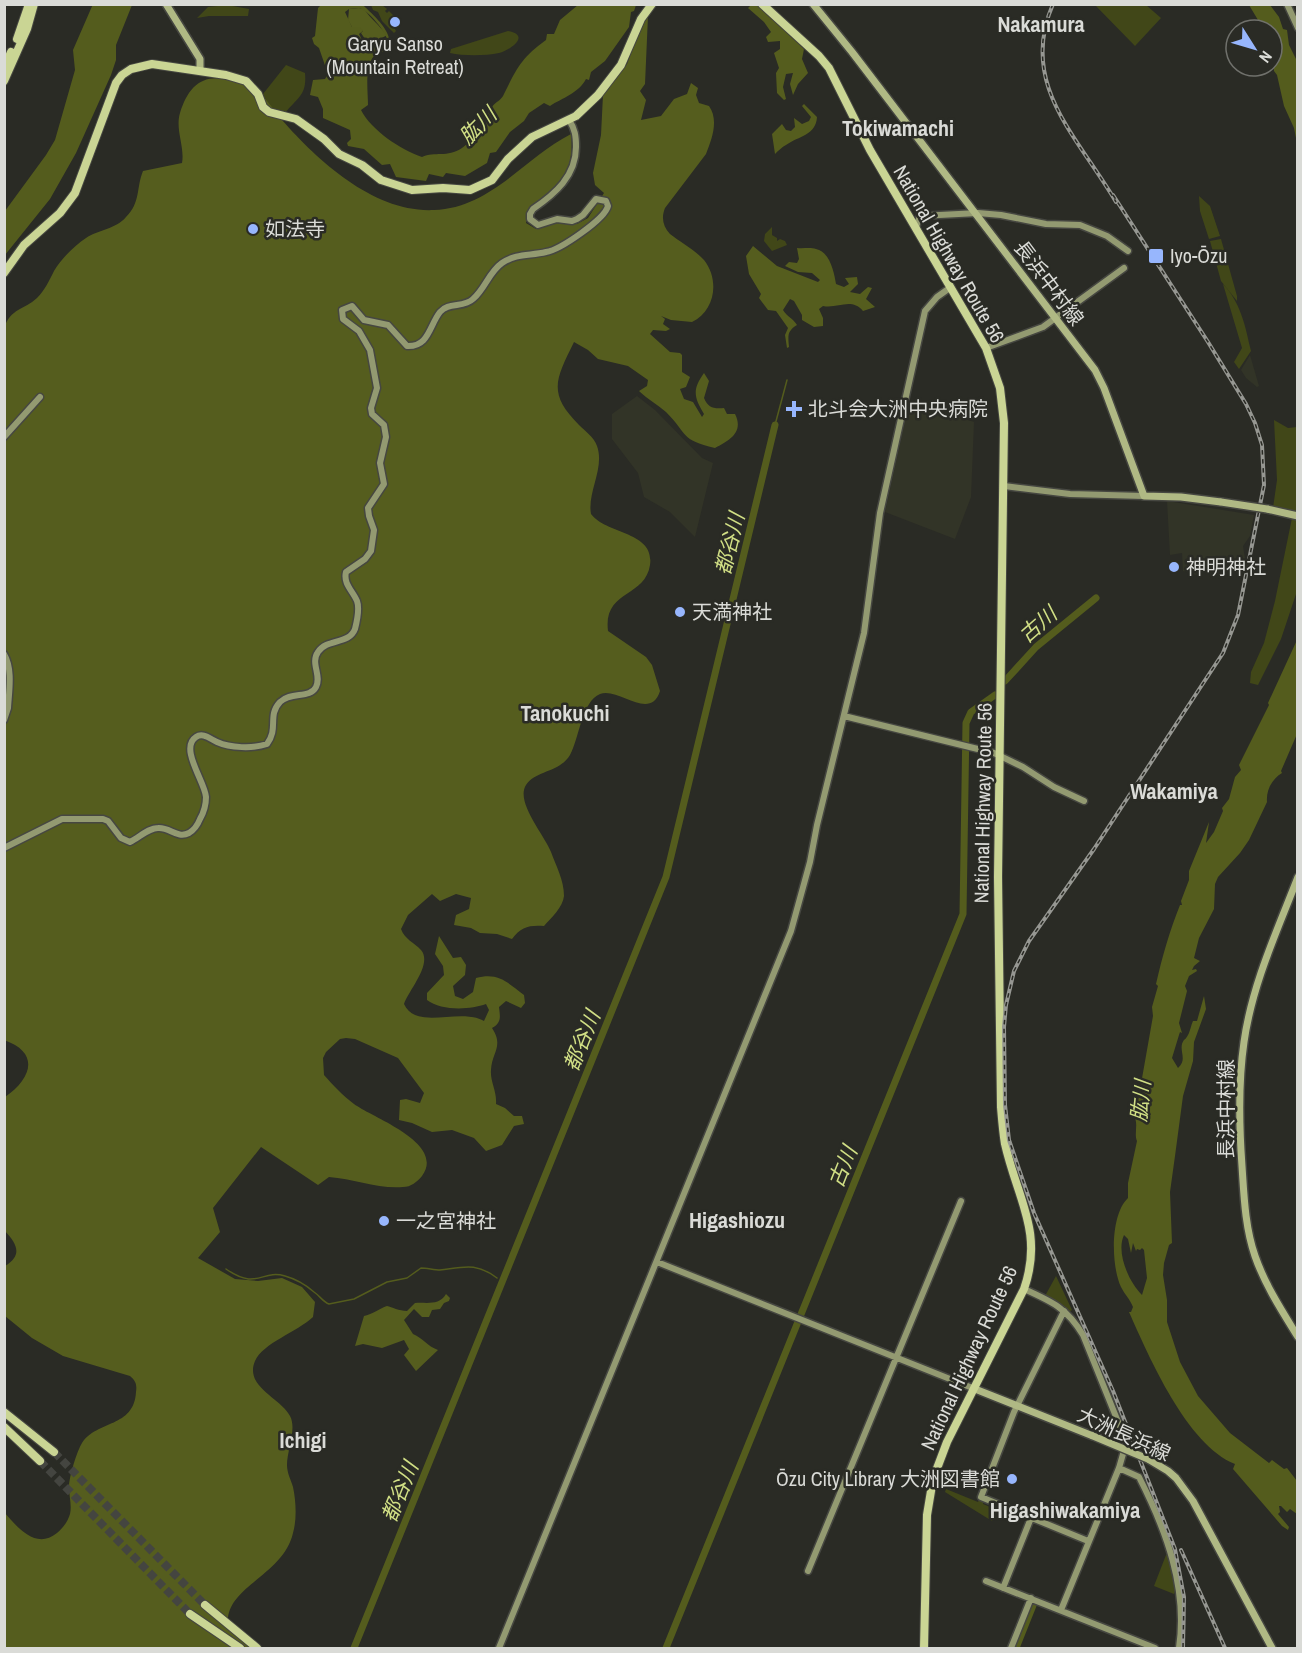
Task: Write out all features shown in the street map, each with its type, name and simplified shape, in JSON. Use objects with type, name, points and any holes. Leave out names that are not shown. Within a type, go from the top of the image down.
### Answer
[{"type":"highway","points":[[5,72],[23,4]]},
{"type":"highway","points":[[5,72],[29,4]]},
{"type":"highway","points":[[5,72],[27,29],[34,4]]},
{"type":"highway","points":[[5,72],[28,36],[39,4]]},
{"type":"highway","points":[[4,273],[24,245],[60,213],[75,193],[111,94],[122,75],[140,66],[152,64],[226,75],[246,81],[258,94],[263,107],[269,112],[296,119],[345,158],[362,165],[381,180],[412,190],[470,190],[492,180],[508,159],[532,137],[569,120],[598,95],[613,77],[641,19],[652,4]]},
{"type":"highway","name":"National Highway Route 56","points":[[762,4],[829,68],[861,136],[986,348],[996,372],[1002,403],[1004,486],[998,956],[1001,1107],[1005,1143],[1028,1218],[1031,1235],[1030,1271],[938,1463],[929,1496],[924,1648]]},
{"type":"highway","points":[[4,1412],[54,1452]]},
{"type":"highway","points":[[4,1427],[40,1461]]},
{"type":"highway","points":[[206,1605],[256,1648]]},
{"type":"highway","points":[[190,1614],[238,1648]]},
{"type":"main road","points":[[166,4],[200,59],[200,71]]},
{"type":"main road","name":"長浜中村線","points":[[813,4],[852,52],[1098,378],[1144,496]]},
{"type":"main road","points":[[1144,496],[1181,497],[1221,502],[1298,516]]},
{"type":"main road","name":"長浜中村線","points":[[1298,877],[1262,969],[1251,1007],[1244,1042],[1239,1121],[1249,1236],[1264,1278],[1298,1337]]},
{"type":"main road","name":"大洲長浜線","points":[[975,1389],[1148,1459],[1168,1470],[1182,1484],[1193,1501],[1272,1648]]},
{"type":"street","points":[[1287,4],[1298,28]]},
{"type":"street","points":[[4,848],[66,818],[108,821],[121,837],[130,842],[156,828],[179,835],[187,834],[195,828],[200,819],[206,799],[189,749],[193,739],[203,735],[228,746],[267,744],[274,730],[273,715],[279,703],[285,697],[308,694],[316,687],[318,681],[315,659],[317,653],[329,643],[346,639],[355,630],[358,607],[346,582],[346,572],[365,559],[372,551],[374,530],[368,508],[382,488],[384,480],[380,463],[386,430],[372,414],[371,408],[377,388],[370,350],[359,331],[343,319],[342,310],[352,306],[364,320],[388,325],[407,346],[418,345],[431,331],[440,311],[450,306],[462,305],[473,299],[497,267],[504,262],[525,254],[555,250],[603,215],[607,211],[606,201],[596,199],[583,215],[572,221],[557,219],[538,225],[530,219],[533,210],[560,189],[573,166],[576,157],[575,134],[569,120]]},
{"type":"street","points":[[906,210],[927,215]]},
{"type":"street","points":[[916,227],[920,216],[927,215],[1001,215],[1046,224],[1087,227],[1117,241],[1128,251]]},
{"type":"street","points":[[986,348],[1035,331],[1124,268]]},
{"type":"street","points":[[499,1648],[791,931],[808,872],[817,825],[864,633],[880,513],[925,311],[937,297],[951,287]]},
{"type":"street","points":[[4,437],[40,397]]},
{"type":"street","points":[[1004,486],[1070,494],[1144,496]]},
{"type":"street","points":[[4,654],[9,670],[4,720]]},
{"type":"street","points":[[844,716],[999,755],[1054,787],[1084,801]]},
{"type":"street","points":[[808,1572],[961,1202]]},
{"type":"street","points":[[657,1262],[975,1389]]},
{"type":"street","points":[[1023,1289],[1053,1303],[1064,1311],[1083,1335],[1123,1432],[1125,1448],[1119,1468],[1060,1610]]},
{"type":"street","points":[[1064,1311],[1017,1406],[981,1497],[1088,1541]]},
{"type":"street","points":[[1119,1468],[1139,1477],[1169,1546],[1182,1605],[1179,1648]]},
{"type":"street","points":[[1003,1588],[1031,1518]]},
{"type":"street","points":[[986,1581],[1155,1648]]},
{"type":"street","points":[[1011,1648],[1031,1598]]},
{"type":"shaded area","points":[[227,5],[249,9],[248,16],[197,18],[208,7]]},
{"type":"shaded area","points":[[371,5],[382,5],[387,9],[385,11],[387,13],[389,11],[394,16],[390,20],[396,31],[394,33],[382,21],[378,12],[373,10]]},
{"type":"shaded area","points":[[751,5],[757,5],[804,49],[802,59],[808,73],[798,84],[793,95],[790,84],[793,73],[786,74],[783,87],[786,99],[784,100],[777,93],[776,73],[779,68],[774,53],[780,49],[780,41],[768,42],[766,37],[771,32],[764,22],[748,8]]},
{"type":"shaded area","points":[[1095,5],[1146,5],[1161,18],[1135,46]]},
{"type":"shaded area","points":[[349,9],[364,9],[387,35],[374,43],[367,42],[361,33],[363,31],[352,27],[348,20]]},
{"type":"shaded area","points":[[648,16],[645,84],[640,91],[646,100],[641,120],[661,116],[674,99],[687,94],[691,83],[698,88],[696,95],[699,103],[709,106],[714,117],[712,136],[706,154],[665,208],[663,219],[670,234],[704,260],[712,277],[713,294],[710,303],[700,317],[692,322],[671,320],[661,316],[665,319],[663,324],[670,329],[653,330],[650,334],[670,352],[682,355],[682,372],[690,377],[686,387],[680,389],[684,399],[693,402],[702,417],[704,414],[698,403],[696,389],[704,373],[709,381],[704,398],[707,404],[724,408],[727,414],[735,414],[737,431],[715,448],[690,439],[666,412],[639,391],[647,386],[648,380],[628,366],[598,359],[574,342],[559,376],[558,385],[562,404],[592,437],[597,446],[599,463],[591,497],[591,514],[598,521],[638,539],[650,554],[647,576],[612,608],[608,618],[608,631],[646,657],[652,665],[660,691],[655,700],[649,704],[633,702],[608,693],[594,698],[585,712],[570,755],[560,765],[530,780],[526,785],[524,800],[527,809],[548,845],[564,890],[561,904],[544,926],[526,928],[512,939],[497,934],[480,933],[471,928],[454,925],[456,915],[469,909],[471,898],[456,894],[440,901],[432,894],[408,915],[401,929],[424,956],[422,970],[404,1004],[410,1012],[428,1018],[463,1016],[484,1021],[489,1010],[486,1004],[448,1008],[427,1000],[427,993],[444,975],[443,966],[435,954],[439,936],[453,958],[461,957],[466,965],[465,975],[453,986],[455,996],[463,999],[473,992],[476,978],[484,976],[502,979],[524,995],[525,1003],[521,1008],[506,1001],[499,1007],[499,1022],[492,1028],[497,1044],[491,1074],[496,1104],[514,1116],[522,1116],[524,1124],[514,1126],[502,1145],[486,1151],[474,1138],[452,1130],[432,1132],[399,1120],[400,1100],[406,1099],[420,1103],[424,1093],[398,1058],[355,1039],[346,1038],[340,1039],[326,1052],[323,1058],[324,1075],[354,1104],[416,1142],[424,1153],[427,1164],[422,1176],[414,1184],[406,1187],[384,1187],[329,1177],[318,1185],[261,1147],[213,1208],[220,1232],[198,1258],[235,1279],[258,1281],[282,1278],[302,1287],[315,1302],[313,1317],[265,1349],[255,1361],[253,1370],[259,1385],[285,1410],[292,1421],[287,1465],[296,1510],[293,1533],[288,1547],[269,1569],[238,1597],[231,1607],[228,1618],[249,1637],[255,1648],[5,1648],[5,1513],[28,1535],[35,1538],[49,1538],[59,1531],[67,1522],[70,1514],[69,1483],[82,1443],[96,1430],[122,1418],[129,1412],[134,1404],[136,1387],[135,1381],[130,1376],[63,1356],[32,1338],[5,1316],[5,1266],[14,1258],[16,1249],[13,1240],[5,1231],[5,1097],[21,1082],[28,1067],[23,1052],[16,1045],[4,1040],[4,328],[14,313],[40,295],[57,266],[72,249],[91,235],[117,224],[126,217],[134,206],[143,171],[182,163],[179,119],[183,104],[197,84],[211,79],[241,82],[252,87],[262,95],[297,136],[331,168],[370,194],[412,209],[434,210],[473,201],[571,134],[572,147],[568,169],[549,194],[529,208],[526,223],[536,229],[555,223],[577,224],[588,218],[604,193],[595,185],[593,173],[601,135],[603,95],[627,64],[639,31]]},
{"type":"shaded area","points":[[508,31],[515,33],[518,39],[513,46],[504,51],[481,55],[450,53],[451,49]]},
{"type":"shaded area","points":[[286,65],[305,73],[305,86],[301,95],[285,113],[277,113],[265,104],[263,94]]},
{"type":"shaded area","points":[[804,104],[817,117],[814,128],[775,154],[772,134],[782,124],[786,130],[791,131],[795,127],[794,118],[802,124],[809,121],[811,117],[802,106]]},
{"type":"shaded area","points":[[1199,196],[1210,206],[1220,236],[1209,239],[1200,211]]},
{"type":"shaded area","points":[[772,227],[772,235],[777,238],[777,241],[780,239],[785,241],[787,245],[772,251],[764,241],[765,234]]},
{"type":"shaded area","points":[[1221,239],[1237,301],[1221,281],[1210,241]]},
{"type":"shaded area","points":[[753,246],[777,266],[818,282],[820,280],[812,273],[798,272],[785,266],[789,262],[797,263],[799,259],[797,248],[814,248],[821,251],[828,258],[836,284],[844,287],[849,284],[845,278],[857,277],[858,284],[850,292],[860,294],[868,287],[872,288],[866,299],[875,307],[863,311],[849,304],[823,306],[819,309],[823,318],[823,326],[814,327],[802,320],[802,315],[794,301],[790,299],[783,310],[797,325],[790,332],[787,348],[785,335],[788,328],[776,311],[768,310],[759,298],[761,294],[749,274],[746,256]]},
{"type":"shaded area","points":[[1223,284],[1234,298],[1241,314],[1251,351],[1239,369],[1234,362],[1242,348]]},
{"type":"shaded area","points":[[1250,355],[1259,386],[1257,387],[1246,378],[1241,370]]},
{"type":"shaded area","points":[[637,396],[655,410],[702,458],[713,463],[695,537],[670,512],[644,497],[638,473],[612,439],[612,414]]},
{"type":"shaded area","points":[[909,403],[934,408],[974,422],[971,497],[955,539],[885,512]]},
{"type":"shaded area","points":[[1274,420],[1288,428],[1297,427],[1297,513],[1273,508],[1277,480]]},
{"type":"shaded area","points":[[1167,501],[1254,515],[1250,536],[1243,546],[1245,559],[1241,568],[1238,570],[1212,556],[1200,576],[1183,571],[1182,553],[1170,555]]},
{"type":"shaded area","points":[[1292,518],[1297,519],[1297,591],[1281,639],[1258,685],[1250,683],[1251,672],[1264,643]]},
{"type":"shaded area","points":[[1056,1276],[1072,1310],[1069,1312],[1045,1296]]},
{"type":"shaded area","points":[[446,1294],[450,1298],[449,1301],[444,1303],[440,1309],[432,1310],[429,1317],[422,1317],[414,1309],[404,1320],[413,1334],[438,1350],[416,1371],[404,1355],[409,1349],[404,1340],[382,1348],[363,1344],[355,1346],[364,1316],[387,1306],[407,1311],[415,1303],[436,1302]]},
{"type":"shaded area","points":[[946,1489],[978,1502],[980,1498],[984,1501],[983,1504],[997,1510],[992,1521],[945,1492]]},
{"type":"shaded area","points":[[1169,1554],[1176,1589],[1174,1594],[1154,1586],[1166,1555]]},
{"type":"water","points":[[93,4],[132,5],[116,45],[116,60],[111,75],[76,153],[50,199],[5,255],[5,211],[55,140],[75,70],[73,50]]},
{"type":"water","points":[[321,5],[363,5],[382,25],[389,36],[390,43],[389,49],[375,55],[369,65],[368,105],[361,110],[379,132],[414,154],[422,157],[451,153],[462,148],[472,139],[492,107],[503,96],[520,64],[546,40],[547,34],[554,34],[560,20],[578,5],[636,5],[634,11],[631,12],[629,27],[605,61],[591,72],[589,80],[586,79],[575,92],[550,106],[544,103],[529,113],[524,121],[510,132],[496,152],[490,153],[487,163],[465,176],[446,173],[443,177],[429,174],[426,181],[396,177],[390,164],[382,165],[364,149],[348,146],[347,143],[351,139],[350,130],[323,118],[323,109],[318,97],[310,95],[313,80],[325,79],[328,74],[319,48],[314,44],[312,38],[315,36],[318,8]],"holes":[[[349,9],[363,10],[372,17],[387,38],[388,43],[384,49],[361,38],[359,34],[363,31],[360,27],[352,27],[345,12]]]},
{"type":"water","points":[[1249,5],[1270,5],[1279,18],[1257,18]]},
{"type":"water","points":[[1284,29],[1287,30],[1289,45],[1297,61],[1297,143],[1294,128],[1284,106],[1278,78],[1284,78]]},
{"type":"water","name":"肱川","points":[[1297,640],[1297,734],[1282,773],[1270,785],[1267,802],[1249,840],[1218,877],[1215,884],[1214,909],[1199,938],[1194,958],[1200,961],[1192,970],[1197,971],[1189,976],[1185,986],[1187,991],[1179,1023],[1182,1033],[1180,1032],[1172,1058],[1178,1068],[1183,1059],[1183,1041],[1189,1034],[1193,1021],[1197,1021],[1204,996],[1206,1009],[1194,1042],[1193,1061],[1183,1096],[1170,1192],[1172,1243],[1169,1245],[1163,1275],[1167,1300],[1167,1322],[1180,1362],[1198,1396],[1230,1433],[1269,1463],[1272,1460],[1284,1469],[1287,1468],[1297,1481],[1297,1514],[1290,1509],[1287,1512],[1279,1506],[1278,1514],[1289,1527],[1288,1530],[1233,1469],[1235,1464],[1217,1454],[1201,1439],[1172,1398],[1129,1312],[1133,1307],[1121,1287],[1114,1254],[1118,1216],[1128,1198],[1128,1183],[1137,1141],[1135,1118],[1153,1016],[1152,1007],[1158,986],[1156,984],[1164,954],[1176,914],[1182,905],[1181,901],[1189,880],[1189,871],[1209,822],[1206,843],[1214,832],[1223,811],[1222,808],[1229,799],[1235,777],[1241,770],[1239,765]],"holes":[[[1124,1235],[1128,1239],[1131,1253],[1133,1243],[1136,1251],[1142,1248],[1144,1250],[1147,1278],[1142,1295],[1132,1282],[1122,1258]]]},
{"type":"waterway","points":[[775,425],[787,380]]},
{"type":"waterway","name":"都谷川","points":[[354,1648],[666,877],[775,425]]},
{"type":"waterway","name":"古川","points":[[1005,681],[1036,647],[1096,598]]},
{"type":"waterway","name":"古川","points":[[666,1648],[963,914],[966,723],[971,712],[995,695]]},
{"type":"waterway","points":[[226,1269],[252,1279],[270,1275],[289,1277],[329,1304],[354,1299],[387,1282],[407,1278],[421,1268],[440,1270],[476,1268],[497,1278]]},
{"type":"waterway","name":"古川","points":[[1016,1648],[1034,1603]]},
{"type":"waterway","points":[[1114,1635],[1147,1648]]},
{"type":"tunnel","points":[[54,1452],[205,1605]]},
{"type":"tunnel","points":[[40,1461],[190,1614]]},
{"type":"railway","points":[[1053,4],[1044,33],[1043,60],[1048,85],[1057,109],[1070,132],[1116,202]]},
{"type":"railway","points":[[1113,195],[1246,404],[1262,445],[1264,485],[1238,615],[1223,653],[1094,849],[1029,941],[1014,971],[1006,1005],[1004,1027],[1005,1105],[1009,1140],[1034,1213],[1113,1391],[1175,1549],[1184,1597],[1183,1648]]},
{"type":"railway","points":[[1181,1550],[1225,1648]]},
{"type":"place","name":"Garyu Sanso (Mountain Retreat)","points":[[395,22]]},
{"type":"place","name":"如法寺","points":[[253,229]]},
{"type":"place","name":"Iyo-Ōzu","points":[[1156,256]]},
{"type":"place","name":"北斗会大洲中央病院","points":[[794,409]]},
{"type":"place","name":"神明神社","points":[[1174,567]]},
{"type":"place","name":"天満神社","points":[[680,612]]},
{"type":"place","name":"一之宮神社","points":[[384,1221]]},
{"type":"place","name":"Ōzu City Library 大洲図書館","points":[[1012,1479]]},
{"type":"district","name":"Nakamura","points":[[1041,24]]},
{"type":"district","name":"Tokiwamachi","points":[[898,128]]},
{"type":"district","name":"Tanokuchi","points":[[565,713]]},
{"type":"district","name":"Wakamiya","points":[[1174,791]]},
{"type":"district","name":"Higashiozu","points":[[737,1220]]},
{"type":"district","name":"Ichigi","points":[[303,1440]]},
{"type":"district","name":"Higashiwakamiya","points":[[1065,1510]]}]
